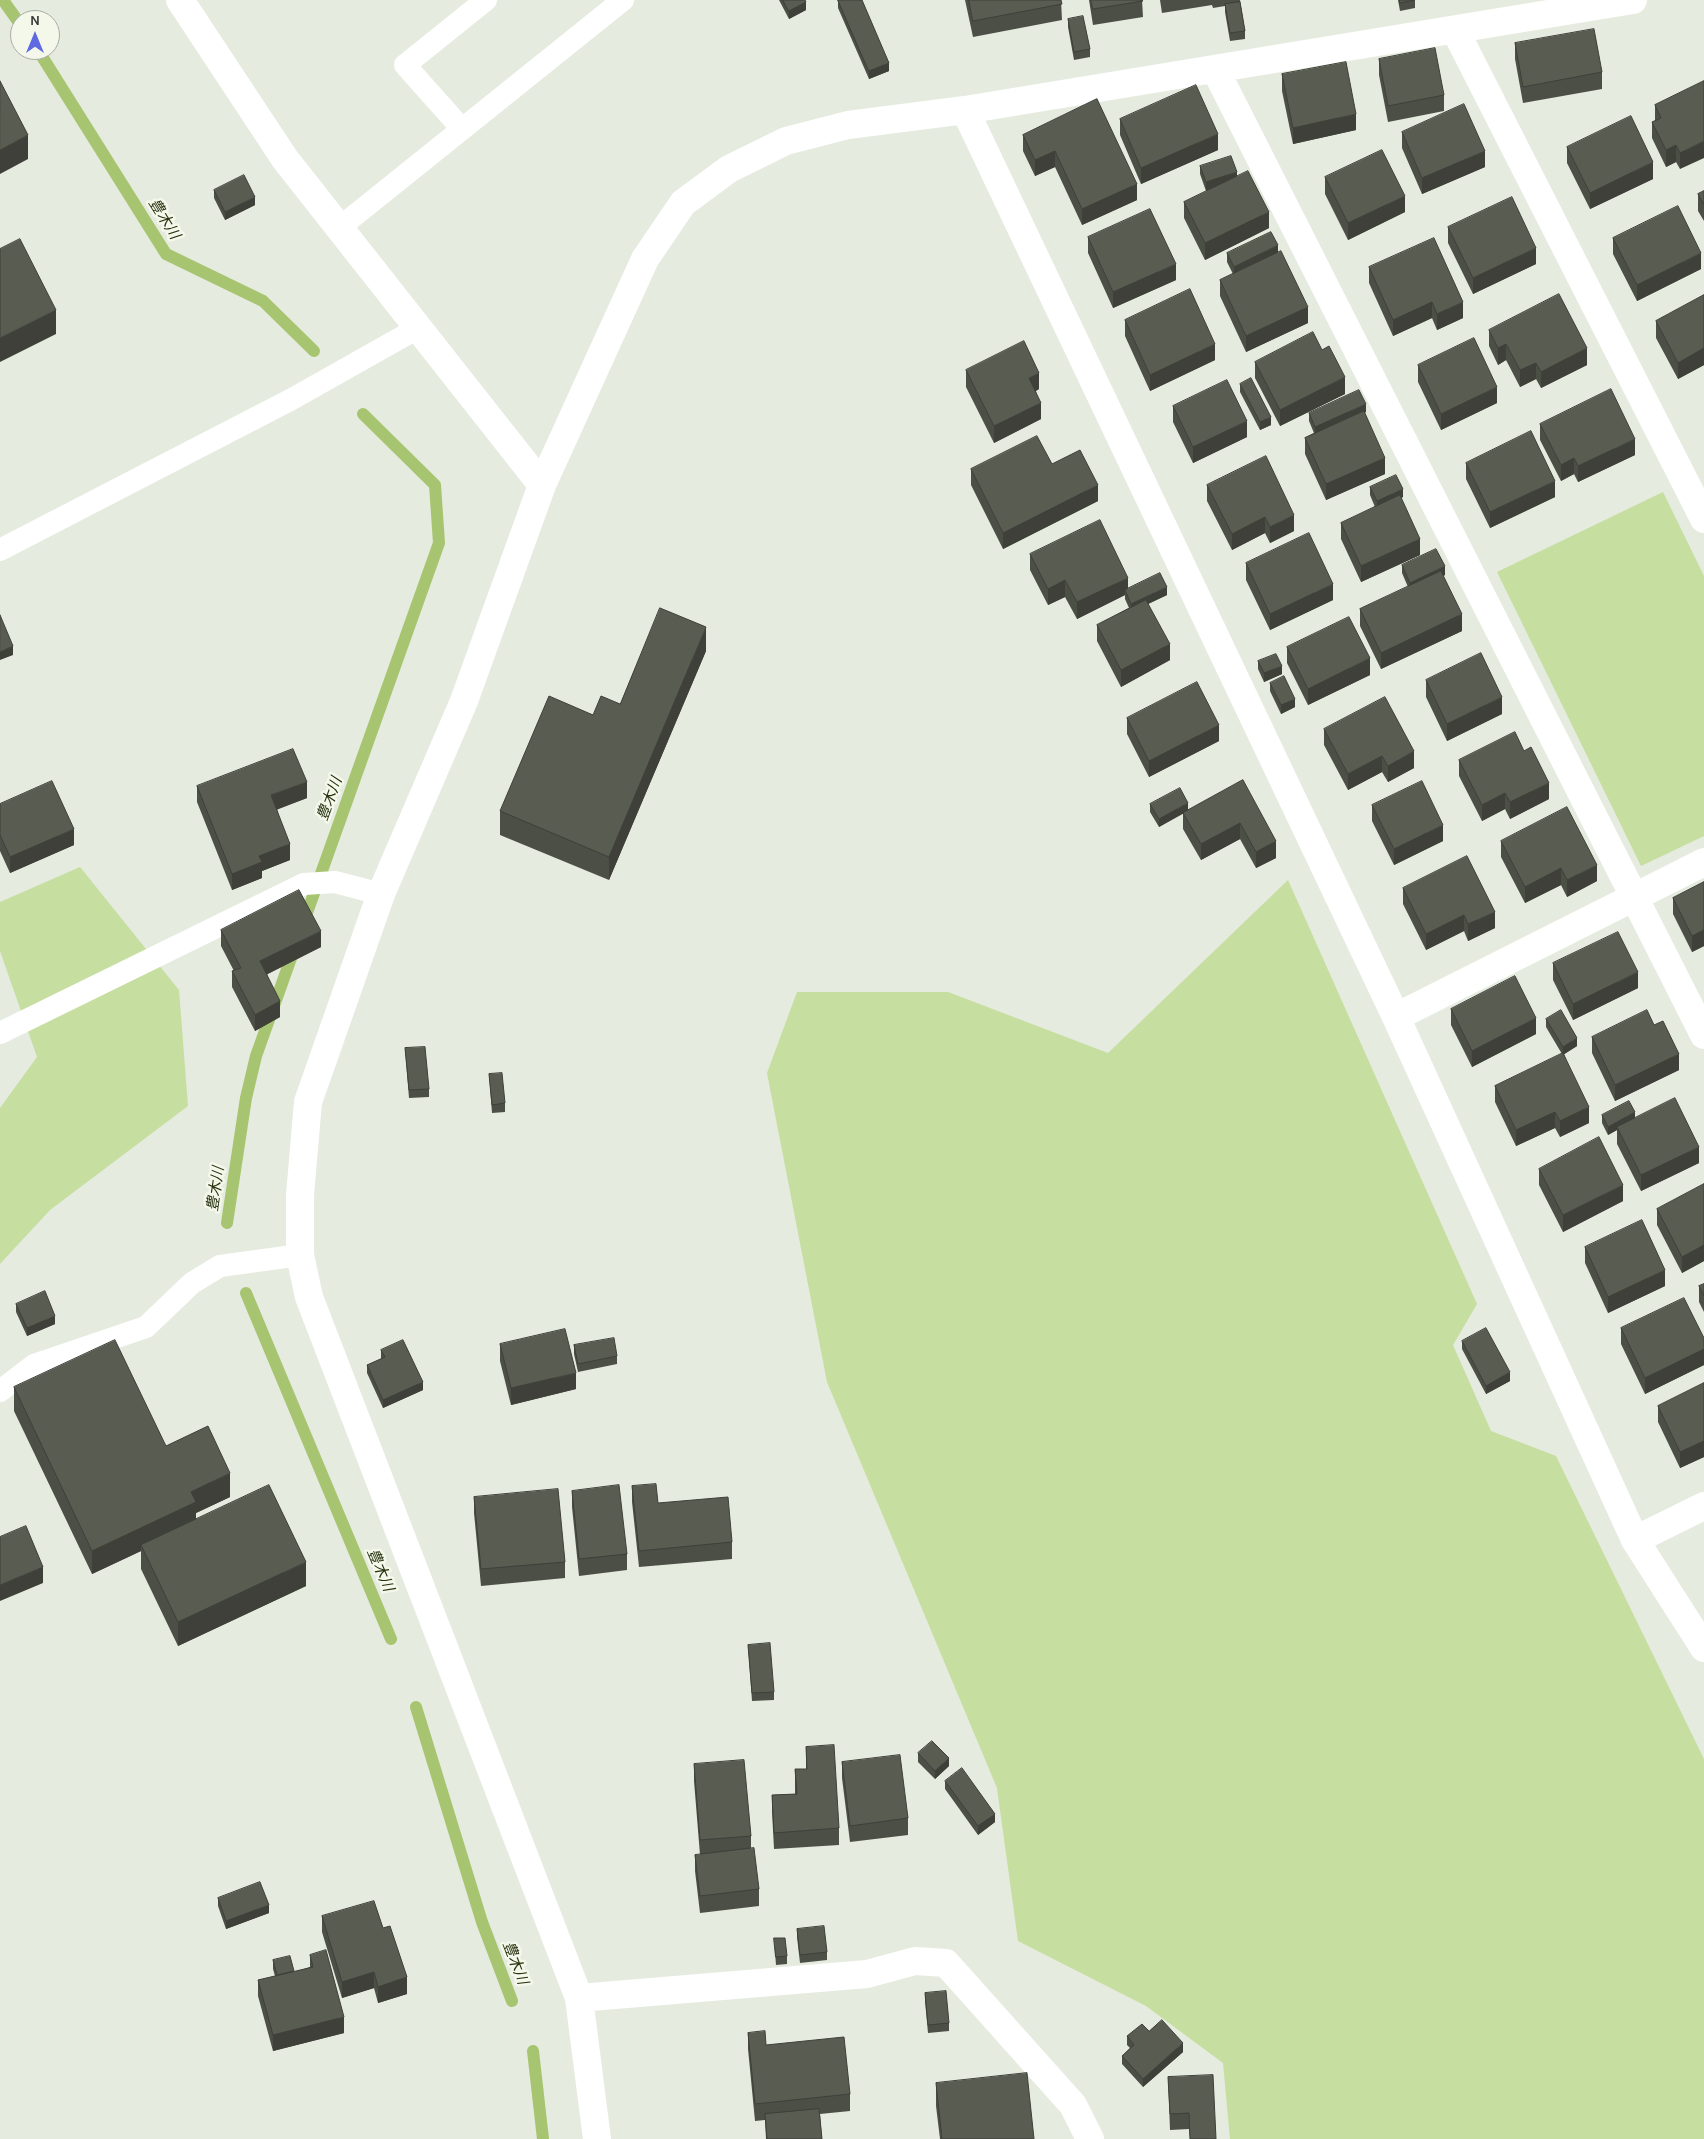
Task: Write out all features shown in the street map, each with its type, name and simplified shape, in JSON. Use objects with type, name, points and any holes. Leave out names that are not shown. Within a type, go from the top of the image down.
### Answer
[{"type":"street","points":[[180,0],[285,160],[542,485]]},
{"type":"street","points":[[598,2139],[580,1998],[309,1297],[300,1255],[300,1195],[308,1102],[381,894],[464,701],[542,485],[645,259],[683,203],[729,169],[786,141],[848,125],[965,110],[1632,0]]},
{"type":"street","points":[[1455,30],[1704,519]]},
{"type":"street","points":[[1215,69],[1704,1035]]},
{"type":"street","points":[[965,110],[1396,1016],[1635,1540],[1704,1648]]},
{"type":"street","points":[[1396,1016],[1704,862]]},
{"type":"street","points":[[1635,1540],[1704,1506]]},
{"type":"street","points":[[580,1998],[866,1974],[915,1961],[946,1963],[1073,2105],[1090,2139]]},
{"type":"lane","points":[[462,129],[405,65],[486,0]]},
{"type":"lane","points":[[338,228],[623,0]]},
{"type":"lane","points":[[0,550],[292,399],[418,328]]},
{"type":"lane","points":[[0,1033],[304,884],[335,882],[381,894]]},
{"type":"lane","points":[[0,1391],[34,1365],[146,1327],[192,1283],[220,1266],[300,1255]]},
{"type":"green space","points":[[1663,492],[1704,576],[1704,836],[1641,866],[1497,572]]},
{"type":"green space","points":[[80,867],[179,990],[188,1106],[50,1210],[0,1264],[0,1108],[37,1057],[0,951],[0,902]]},
{"type":"green space","points":[[1288,880],[1477,1304],[1453,1345],[1491,1431],[1556,1456],[1704,1759],[1704,2139],[1230,2139],[1223,2063],[1146,2006],[1018,1941],[997,1788],[827,1382],[767,1073],[797,992],[948,992],[1108,1053]]},
{"type":"building","points":[[783,0],[805,0],[806,2],[789,11]]},
{"type":"building","points":[[838,0],[862,0],[889,63],[869,71]]},
{"type":"building","points":[[969,0],[1061,0],[1062,4],[973,21]]},
{"type":"building","points":[[1091,0],[1142,0],[1143,1],[1093,9]]},
{"type":"building","points":[[1400,0],[1415,0],[1400,3]]},
{"type":"building","points":[[1240,2],[1245,31],[1230,33],[1225,4]]},
{"type":"building","points":[[1083,16],[1090,49],[1074,52],[1068,19]]},
{"type":"building","points":[[1594,29],[1602,72],[1523,87],[1515,43]]},
{"type":"building","points":[[1435,48],[1444,95],[1388,106],[1379,59]]},
{"type":"building","points":[[1346,62],[1356,114],[1293,128],[1282,74]]},
{"type":"building","points":[[0,81],[28,135],[0,150]]},
{"type":"building","points":[[1704,81],[1704,141],[1680,153],[1676,145],[1666,150],[1652,122],[1661,118],[1655,105]]},
{"type":"building","points":[[1196,85],[1218,134],[1141,168],[1120,119]]},
{"type":"building","points":[[1097,99],[1137,184],[1082,209],[1055,151],[1035,160],[1023,135]]},
{"type":"building","points":[[1464,104],[1485,151],[1422,178],[1402,132]]},
{"type":"building","points":[[1631,116],[1653,162],[1590,193],[1567,147]]},
{"type":"building","points":[[1382,150],[1405,196],[1348,223],[1325,177]]},
{"type":"building","points":[[1231,156],[1237,172],[1206,182],[1200,166]]},
{"type":"building","points":[[1248,171],[1269,212],[1205,243],[1184,202]]},
{"type":"building","points":[[244,175],[255,197],[225,212],[214,190]]},
{"type":"building","points":[[1704,191],[1704,205],[1698,194]]},
{"type":"building","points":[[1512,197],[1536,248],[1473,278],[1448,227]]},
{"type":"building","points":[[1678,206],[1701,253],[1637,285],[1613,238]]},
{"type":"building","points":[[1150,209],[1176,264],[1113,292],[1088,237]]},
{"type":"building","points":[[1271,232],[1278,245],[1234,267],[1227,253]]},
{"type":"building","points":[[1434,238],[1463,302],[1437,314],[1432,302],[1393,320],[1369,267]]},
{"type":"building","points":[[20,239],[56,310],[0,338],[0,249]]},
{"type":"building","points":[[1281,251],[1308,307],[1246,336],[1220,280]]},
{"type":"building","points":[[1190,289],[1215,344],[1150,375],[1125,320]]},
{"type":"building","points":[[1559,294],[1587,348],[1541,372],[1536,363],[1520,370],[1506,344],[1498,348],[1489,330]]},
{"type":"building","points":[[1704,295],[1704,348],[1678,363],[1656,321]]},
{"type":"building","points":[[1313,332],[1322,350],[1329,346],[1345,377],[1280,410],[1255,362]]},
{"type":"building","points":[[1474,338],[1497,387],[1441,414],[1418,365]]},
{"type":"building","points":[[1024,341],[1039,373],[1029,378],[1041,403],[994,426],[966,370]]},
{"type":"building","points":[[1251,378],[1271,417],[1260,422],[1240,384]]},
{"type":"building","points":[[1227,380],[1247,421],[1193,447],[1173,406]]},
{"type":"building","points":[[1611,389],[1635,439],[1578,466],[1574,458],[1561,465],[1540,424]]},
{"type":"building","points":[[1359,390],[1366,404],[1315,427],[1309,413]]},
{"type":"building","points":[[1364,411],[1385,458],[1326,484],[1305,438]]},
{"type":"building","points":[[1531,431],[1555,481],[1490,512],[1466,463]]},
{"type":"building","points":[[1037,436],[1052,464],[1080,450],[1098,485],[1003,533],[971,469]]},
{"type":"building","points":[[1266,456],[1294,515],[1270,527],[1265,517],[1232,534],[1207,485]]},
{"type":"building","points":[[1396,475],[1403,489],[1377,501],[1370,487]]},
{"type":"building","points":[[1400,495],[1420,539],[1361,566],[1341,523]]},
{"type":"building","points":[[1100,520],[1128,578],[1077,602],[1065,580],[1048,589],[1030,554]]},
{"type":"building","points":[[1309,533],[1333,584],[1270,614],[1246,563]]},
{"type":"building","points":[[1436,549],[1445,566],[1410,583],[1402,565]]},
{"type":"building","points":[[1441,571],[1462,614],[1381,653],[1360,609]]},
{"type":"building","points":[[1160,573],[1167,587],[1131,604],[1125,590]]},
{"type":"building","points":[[1146,600],[1170,644],[1121,670],[1097,625]]},
{"type":"building","points":[[660,608],[706,627],[609,857],[500,811],[549,696],[593,715],[601,696],[620,704]]},
{"type":"building","points":[[0,615],[13,646],[0,652]]},
{"type":"building","points":[[1349,617],[1370,658],[1308,689],[1287,647]]},
{"type":"building","points":[[1481,653],[1502,697],[1447,724],[1426,680]]},
{"type":"building","points":[[1276,654],[1282,666],[1264,673],[1258,661]]},
{"type":"building","points":[[1284,676],[1295,699],[1281,705],[1270,683]]},
{"type":"building","points":[[1197,682],[1219,725],[1149,761],[1127,718]]},
{"type":"building","points":[[1385,697],[1414,751],[1388,766],[1382,756],[1348,774],[1324,729]]},
{"type":"building","points":[[1515,732],[1524,751],[1531,747],[1549,783],[1510,802],[1505,793],[1482,805],[1459,760]]},
{"type":"building","points":[[293,749],[307,782],[271,795],[290,844],[259,856],[262,862],[232,874],[197,786]]},
{"type":"building","points":[[1243,780],[1276,841],[1256,852],[1240,823],[1201,844],[1183,813]]},
{"type":"building","points":[[52,781],[74,829],[10,857],[0,835],[0,804]]},
{"type":"building","points":[[1422,781],[1443,825],[1394,849],[1372,805]]},
{"type":"building","points":[[1180,788],[1188,803],[1159,819],[1150,804]]},
{"type":"building","points":[[1567,807],[1597,865],[1567,880],[1561,868],[1525,887],[1501,841]]},
{"type":"building","points":[[1467,856],[1495,912],[1468,924],[1464,915],[1426,934],[1403,888]]},
{"type":"building","points":[[1704,882],[1704,930],[1692,936],[1673,898]]},
{"type":"building","points":[[299,890],[321,931],[260,961],[280,1001],[255,1015],[232,971],[241,968],[221,930]]},
{"type":"building","points":[[1618,932],[1638,972],[1573,1004],[1553,963]]},
{"type":"building","points":[[1515,976],[1536,1018],[1472,1051],[1451,1009]]},
{"type":"building","points":[[1561,1010],[1577,1038],[1563,1047],[1546,1019]]},
{"type":"building","points":[[1647,1010],[1654,1025],[1663,1021],[1679,1054],[1615,1085],[1592,1037]]},
{"type":"building","points":[[425,1047],[429,1089],[409,1090],[405,1048]]},
{"type":"building","points":[[1563,1053],[1589,1107],[1560,1121],[1555,1112],[1516,1130],[1495,1086]]},
{"type":"building","points":[[502,1073],[505,1103],[492,1105],[489,1074]]},
{"type":"building","points":[[1675,1098],[1699,1147],[1641,1175],[1617,1127]]},
{"type":"building","points":[[1629,1101],[1635,1112],[1608,1127],[1602,1115]]},
{"type":"building","points":[[1599,1137],[1623,1185],[1563,1215],[1539,1169]]},
{"type":"building","points":[[1704,1184],[1704,1245],[1682,1257],[1657,1209]]},
{"type":"building","points":[[1642,1220],[1665,1270],[1608,1297],[1585,1247]]},
{"type":"building","points":[[1704,1284],[1704,1296],[1699,1286]]},
{"type":"building","points":[[45,1291],[55,1316],[27,1328],[16,1304]]},
{"type":"building","points":[[1684,1298],[1704,1338],[1704,1349],[1645,1378],[1621,1328]]},
{"type":"building","points":[[1486,1328],[1510,1372],[1486,1386],[1462,1341]]},
{"type":"building","points":[[565,1329],[576,1373],[511,1388],[500,1344]]},
{"type":"building","points":[[614,1338],[617,1356],[578,1364],[574,1345]]},
{"type":"building","points":[[115,1340],[166,1446],[208,1426],[230,1473],[191,1492],[196,1502],[92,1551],[14,1387]]},
{"type":"building","points":[[403,1340],[423,1382],[383,1400],[367,1365],[385,1357],[381,1350]]},
{"type":"building","points":[[1704,1383],[1704,1441],[1680,1452],[1658,1406]]},
{"type":"building","points":[[656,1484],[658,1503],[728,1497],[732,1542],[639,1551],[632,1486]]},
{"type":"building","points":[[269,1485],[306,1562],[178,1622],[141,1545]]},
{"type":"building","points":[[619,1485],[627,1554],[579,1559],[572,1491]]},
{"type":"building","points":[[558,1489],[565,1562],[481,1569],[474,1497]]},
{"type":"building","points":[[26,1526],[43,1567],[0,1585],[0,1537]]},
{"type":"building","points":[[770,1643],[774,1692],[752,1693],[748,1645]]},
{"type":"building","points":[[932,1741],[949,1758],[935,1771],[918,1753]]},
{"type":"building","points":[[834,1745],[839,1828],[774,1833],[772,1795],[797,1794],[795,1769],[807,1769],[806,1747]]},
{"type":"building","points":[[900,1755],[908,1818],[850,1826],[842,1762]]},
{"type":"building","points":[[744,1760],[751,1836],[700,1840],[694,1764]]},
{"type":"building","points":[[962,1768],[995,1814],[978,1826],[945,1781]]},
{"type":"building","points":[[754,1848],[759,1889],[700,1896],[695,1855]]},
{"type":"building","points":[[260,1882],[269,1905],[226,1921],[218,1898]]},
{"type":"building","points":[[374,1901],[383,1928],[390,1926],[407,1977],[378,1987],[374,1972],[342,1982],[322,1916]]},
{"type":"building","points":[[824,1926],[827,1952],[800,1955],[797,1929]]},
{"type":"building","points":[[774,1938],[785,1938],[787,1956],[776,1957]]},
{"type":"building","points":[[326,1950],[344,2017],[273,2035],[258,1980],[313,1967],[310,1955]]},
{"type":"building","points":[[290,1956],[294,1971],[277,1975],[273,1960]]},
{"type":"building","points":[[946,1991],[949,2023],[928,2025],[925,1993]]},
{"type":"building","points":[[1162,2020],[1183,2043],[1143,2079],[1122,2056],[1134,2045],[1127,2036],[1142,2024],[1149,2031]]},
{"type":"building","points":[[765,2031],[766,2045],[844,2037],[850,2094],[755,2104],[748,2033]]},
{"type":"building","points":[[1027,2073],[1034,2139],[942,2139],[936,2083]]},
{"type":"building","points":[[1213,2075],[1216,2139],[1190,2139],[1189,2113],[1170,2114],[1168,2077]]},
{"type":"building","points":[[819,2109],[822,2139],[767,2139],[765,2114]]},
{"type":"waterway","name":"豊木川","points":[[3,0],[10,10]]},
{"type":"waterway","name":"豊木川","points":[[44,60],[166,254],[263,301],[314,351]]},
{"type":"waterway","name":"豊木川","points":[[303,924],[439,543],[435,485],[363,414]]},
{"type":"waterway","name":"豊木川","points":[[227,1223],[246,1098],[256,1056],[295,947]]},
{"type":"waterway","name":"豊木川","points":[[246,1293],[391,1639]]},
{"type":"waterway","name":"豊木川","points":[[416,1707],[482,1922],[512,2001]]},
{"type":"waterway","name":"豊木川","points":[[533,2051],[543,2139]]}]
